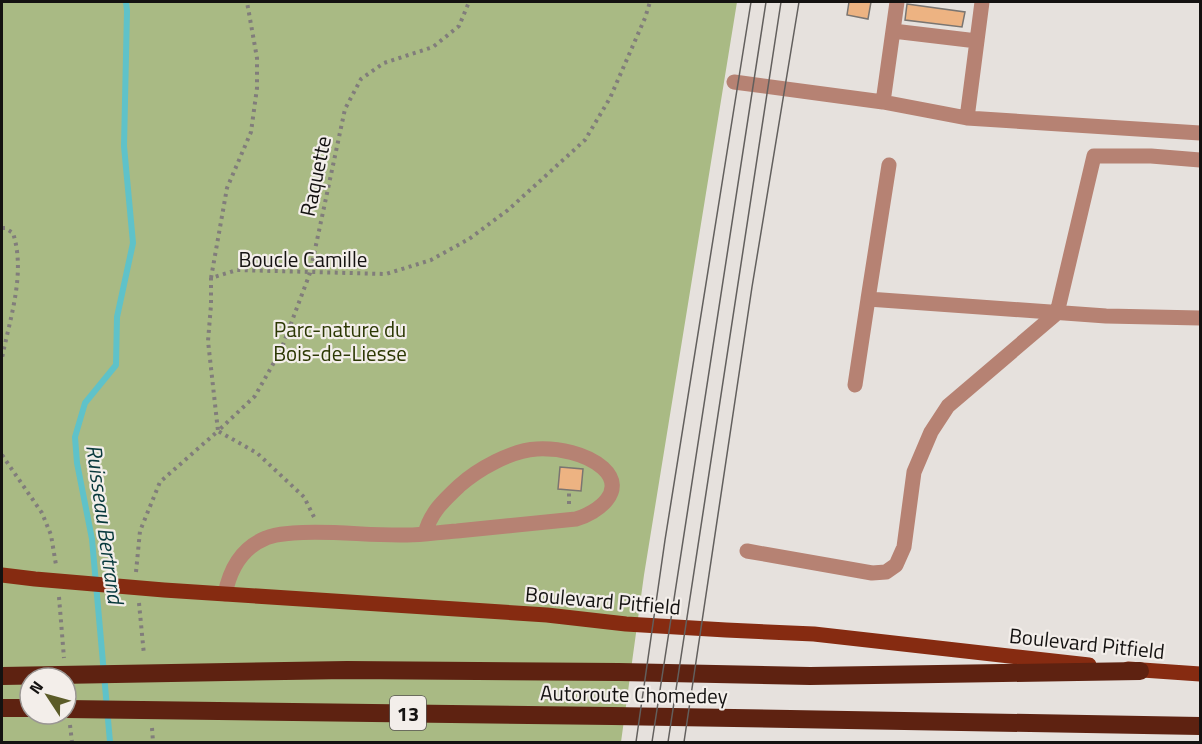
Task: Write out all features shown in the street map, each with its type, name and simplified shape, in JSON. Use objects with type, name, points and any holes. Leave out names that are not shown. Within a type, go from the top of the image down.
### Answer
[{"type":"highway","points":[[10,675],[348,670],[810,676],[1140,671]]},
{"type":"highway","points":[[2,708],[18,708]]},
{"type":"highway","name":"Autoroute Chomedey","points":[[78,709],[1200,726]]},
{"type":"main road","name":"Boulevard Pitfield","points":[[2,575],[164,590],[547,615],[626,624],[814,634],[1140,671],[1200,674]]},
{"type":"lane","points":[[883,102],[897,2]]},
{"type":"lane","points":[[968,118],[982,2]]},
{"type":"lane","points":[[893,31],[977,41]]},
{"type":"lane","points":[[734,82],[883,102],[968,118],[1200,133]]},
{"type":"lane","points":[[747,551],[872,573],[886,572],[896,565],[904,547],[914,472],[931,432],[948,406],[1057,313],[1094,156],[1150,156],[1200,160]]},
{"type":"lane","points":[[855,385],[889,165]]},
{"type":"lane","points":[[868,299],[1106,316],[1200,318]]},
{"type":"lane","points":[[225,594],[228,579],[242,554],[264,538],[280,533],[407,535],[425,534],[576,519],[600,508],[609,498],[611,484],[609,475],[603,468],[575,454],[550,449],[535,449],[517,453],[467,479],[434,513],[428,522],[425,534]]},
{"type":"path","points":[[211,278],[226,188],[250,132],[257,88],[257,58],[246,2]]},
{"type":"path","name":"Raquette","points":[[218,431],[255,396],[281,350],[310,273],[345,109],[361,79],[384,63],[433,47],[459,26],[469,2]]},
{"type":"path","name":"Boucle Camille","points":[[218,431],[208,341],[211,278],[237,270],[386,274],[431,260],[469,239],[508,210],[585,140],[610,98],[650,2]]},
{"type":"path","points":[[2,228],[13,233],[17,244],[17,286],[2,358]]},
{"type":"path","points":[[136,575],[140,531],[160,482],[218,431],[257,453],[304,497],[322,532]]},
{"type":"path","points":[[138,597],[145,664]]},
{"type":"path","points":[[151,720],[153,742]]},
{"type":"green space","name":"Parc-nature du Bois-de-Liesse","points":[[2,2],[737,2],[644,575],[621,742],[2,742]]},
{"type":"building","points":[[849,2],[871,2],[868,19],[847,15]]},
{"type":"building","points":[[907,4],[965,12],[962,27],[905,20]]},
{"type":"building","points":[[560,467],[583,469],[581,491],[558,489]]},
{"type":"waterway","name":"Ruisseau Bertrand","points":[[110,742],[92,539],[77,463],[75,437],[85,403],[116,365],[117,317],[133,243],[124,146],[126,2]]},
{"type":"tram line","points":[[636,742],[665,540],[751,2]]},
{"type":"tram line","points":[[652,742],[766,2]]},
{"type":"tram line","points":[[668,742],[781,2]]},
{"type":"tram line","points":[[684,742],[752,287],[799,2]]}]
